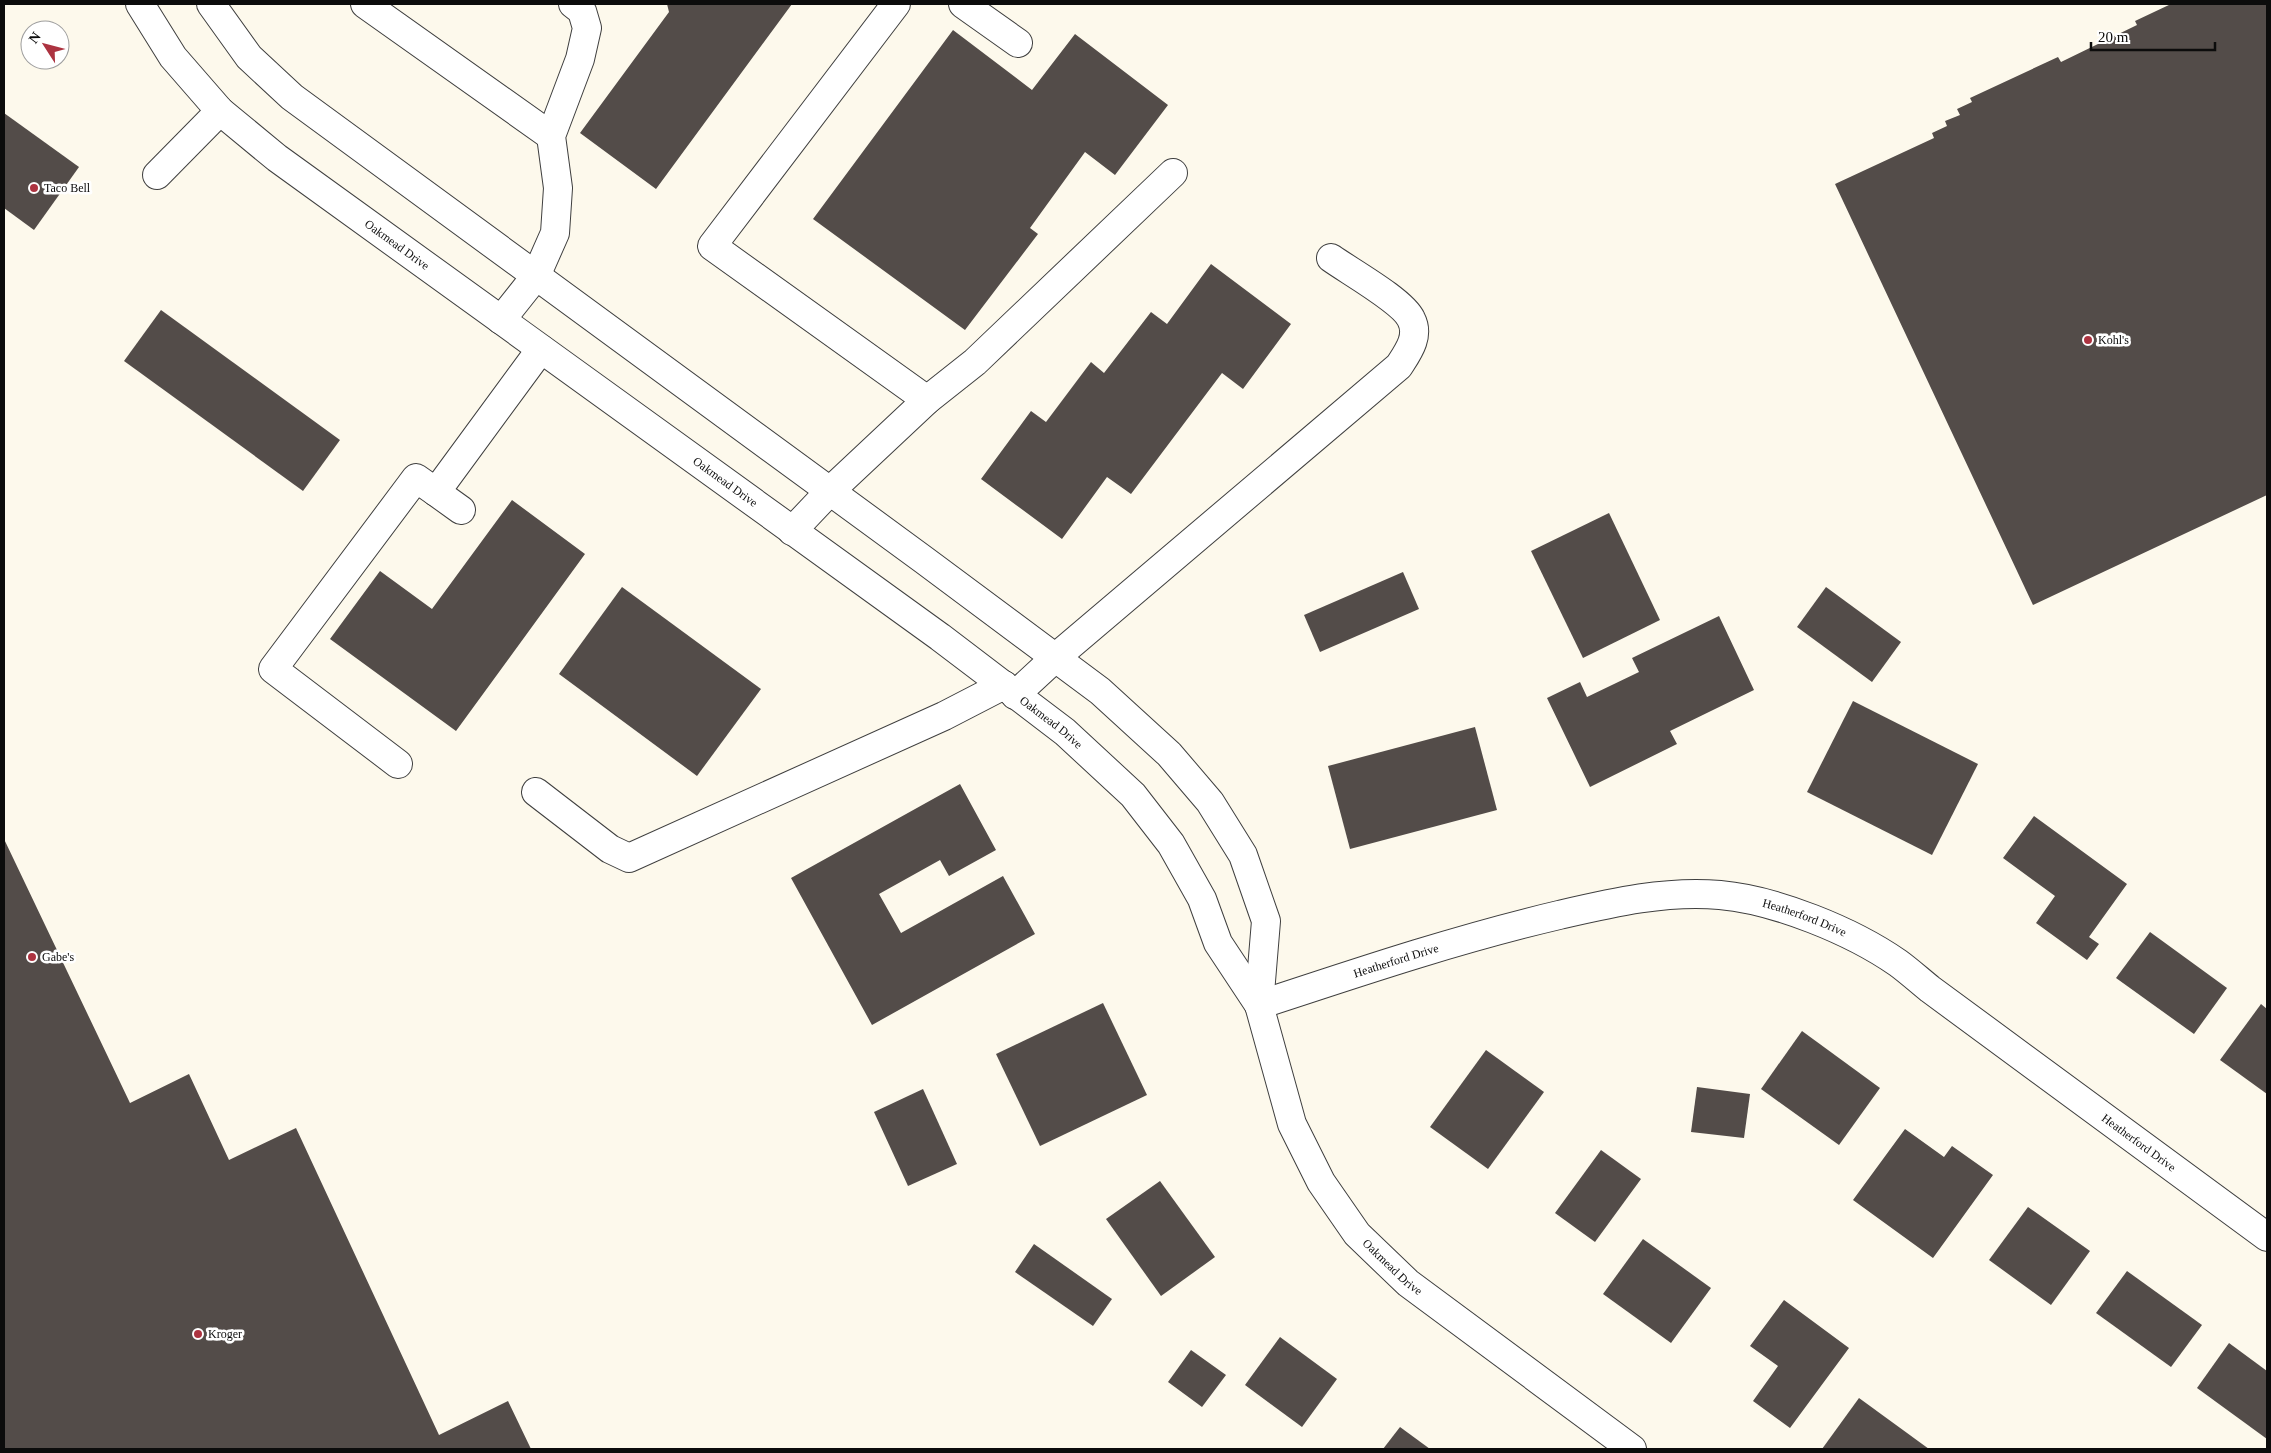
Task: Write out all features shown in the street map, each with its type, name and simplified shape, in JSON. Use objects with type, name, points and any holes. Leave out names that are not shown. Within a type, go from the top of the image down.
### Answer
[{"type":"street","name":"Oakmead Drive","points":[[140,4],[173,57],[220,112],[277,158],[1009,690],[1065,732],[1138,802],[1171,844],[1202,899],[1218,943],[1260,1005],[1292,1124],[1321,1182],[1358,1234],[1408,1283],[1632,1449]]},
{"type":"street","name":"Oakmead Drive","points":[[211,4],[249,57],[292,97],[1100,691],[1169,754],[1210,802],[1242,855],[1266,921],[1260,1005]]},
{"type":"street","points":[[365,4],[551,136]]},
{"type":"street","points":[[501,320],[536,276],[555,233],[558,188],[551,136],[586,42],[587,28],[582,10],[574,4]]},
{"type":"street","points":[[896,4],[712,246],[927,400]]},
{"type":"street","points":[[962,4],[1018,43]]},
{"type":"street","points":[[157,175],[220,112]]},
{"type":"street","points":[[792,531],[830,491],[927,400],[975,362],[1173,173]]},
{"type":"street","points":[[536,792],[610,849],[629,858],[944,716],[1009,690],[1055,658],[1400,366],[1411,349],[1414,332],[1411,319],[1399,305],[1331,258]]},
{"type":"street","points":[[436,492],[541,349]]},
{"type":"street","points":[[398,764],[273,669],[416,478],[461,510]]},
{"type":"street","name":"Heatherford Drive","points":[[1260,1005],[1422,951],[1515,925],[1609,904],[1672,895],[1719,895],[1751,900],[1782,908],[1841,931],[1897,963],[1930,990],[2267,1236]]},
{"type":"building","points":[[667,4],[792,4],[656,189],[580,133],[669,12]]},
{"type":"building","name":"Kohl's","points":[[2171,4],[2267,4],[2267,495],[2033,605],[1835,184],[1934,138],[1932,133],[1947,126],[1945,121],[1960,115],[1957,109],[1972,102],[1970,98],[2058,57],[2061,62],[2137,25],[2135,21]]},
{"type":"building","points":[[953,30],[1032,90],[1075,34],[1168,105],[1115,175],[1085,152],[1030,228],[1038,234],[965,330],[813,219]]},
{"type":"building","name":"Taco Bell","points":[[4,113],[79,167],[34,230],[4,208]]},
{"type":"building","points":[[1211,264],[1291,324],[1243,389],[1222,373],[1131,494],[1107,477],[1062,539],[981,479],[1031,411],[1046,422],[1091,362],[1104,373],[1151,312],[1167,324]]},
{"type":"building","points":[[161,310],[340,440],[303,491],[124,361]]},
{"type":"building","points":[[512,500],[585,554],[456,731],[330,639],[380,571],[432,609]]},
{"type":"building","points":[[1609,513],[1660,620],[1583,658],[1531,551]]},
{"type":"building","points":[[1403,572],[1419,609],[1320,652],[1304,615]]},
{"type":"building","points":[[622,587],[761,689],[697,776],[559,674]]},
{"type":"building","points":[[1826,587],[1901,642],[1872,682],[1797,627]]},
{"type":"building","points":[[1719,616],[1754,690],[1670,731],[1677,744],[1590,787],[1547,698],[1580,682],[1587,697],[1639,672],[1632,658]]},
{"type":"building","points":[[1853,701],[1978,764],[1932,855],[1807,792]]},
{"type":"building","points":[[1475,727],[1497,810],[1350,849],[1328,766]]},
{"type":"building","points":[[960,784],[996,850],[949,876],[940,860],[879,894],[901,933],[1003,876],[1035,934],[872,1025],[791,878]]},
{"type":"building","points":[[2034,816],[2127,884],[2089,937],[2099,944],[2087,960],[2036,923],[2055,896],[2003,858]]},
{"type":"building","name":"Kroger","points":[[4,839],[130,1103],[189,1074],[229,1160],[296,1128],[439,1435],[508,1401],[531,1449],[4,1449]]},
{"type":"building","points":[[2150,932],[2227,988],[2194,1034],[2116,978]]},
{"type":"building","points":[[1103,1003],[1147,1095],[1040,1146],[996,1054]]},
{"type":"building","points":[[2261,1004],[2267,1009],[2267,1094],[2220,1060]]},
{"type":"building","points":[[1802,1031],[1880,1088],[1839,1145],[1761,1089]]},
{"type":"building","points":[[1486,1050],[1544,1092],[1488,1169],[1430,1127]]},
{"type":"building","points":[[1697,1087],[1750,1094],[1744,1138],[1691,1132]]},
{"type":"building","points":[[923,1089],[957,1164],[908,1186],[874,1112]]},
{"type":"building","points":[[1905,1129],[1944,1157],[1952,1146],[1993,1175],[1933,1258],[1853,1200]]},
{"type":"building","points":[[1601,1150],[1641,1179],[1595,1242],[1555,1213]]},
{"type":"building","points":[[1160,1181],[1215,1257],[1161,1296],[1106,1219]]},
{"type":"building","points":[[2028,1207],[2090,1251],[2051,1305],[1989,1260]]},
{"type":"building","points":[[1643,1239],[1711,1288],[1671,1343],[1603,1294]]},
{"type":"building","points":[[1034,1244],[1112,1299],[1093,1326],[1015,1272]]},
{"type":"building","points":[[2127,1271],[2202,1325],[2171,1367],[2096,1313]]},
{"type":"building","points":[[1784,1300],[1849,1348],[1790,1428],[1753,1401],[1778,1366],[1750,1346]]},
{"type":"building","points":[[1280,1337],[1337,1379],[1302,1427],[1245,1385]]},
{"type":"building","points":[[2229,1343],[2267,1371],[2267,1439],[2197,1388]]},
{"type":"building","points":[[1191,1350],[1226,1375],[1202,1407],[1168,1382]]},
{"type":"building","points":[[1859,1398],[1929,1449],[1822,1449]]},
{"type":"building","points":[[1400,1427],[1430,1449],[1383,1449]]},
{"type":"place","name":"Taco Bell","points":[[34,188]]},
{"type":"place","name":"Kohl's","points":[[2088,340]]},
{"type":"place","name":"Gabe's","points":[[32,957]]},
{"type":"place","name":"Kroger","points":[[198,1334]]}]
